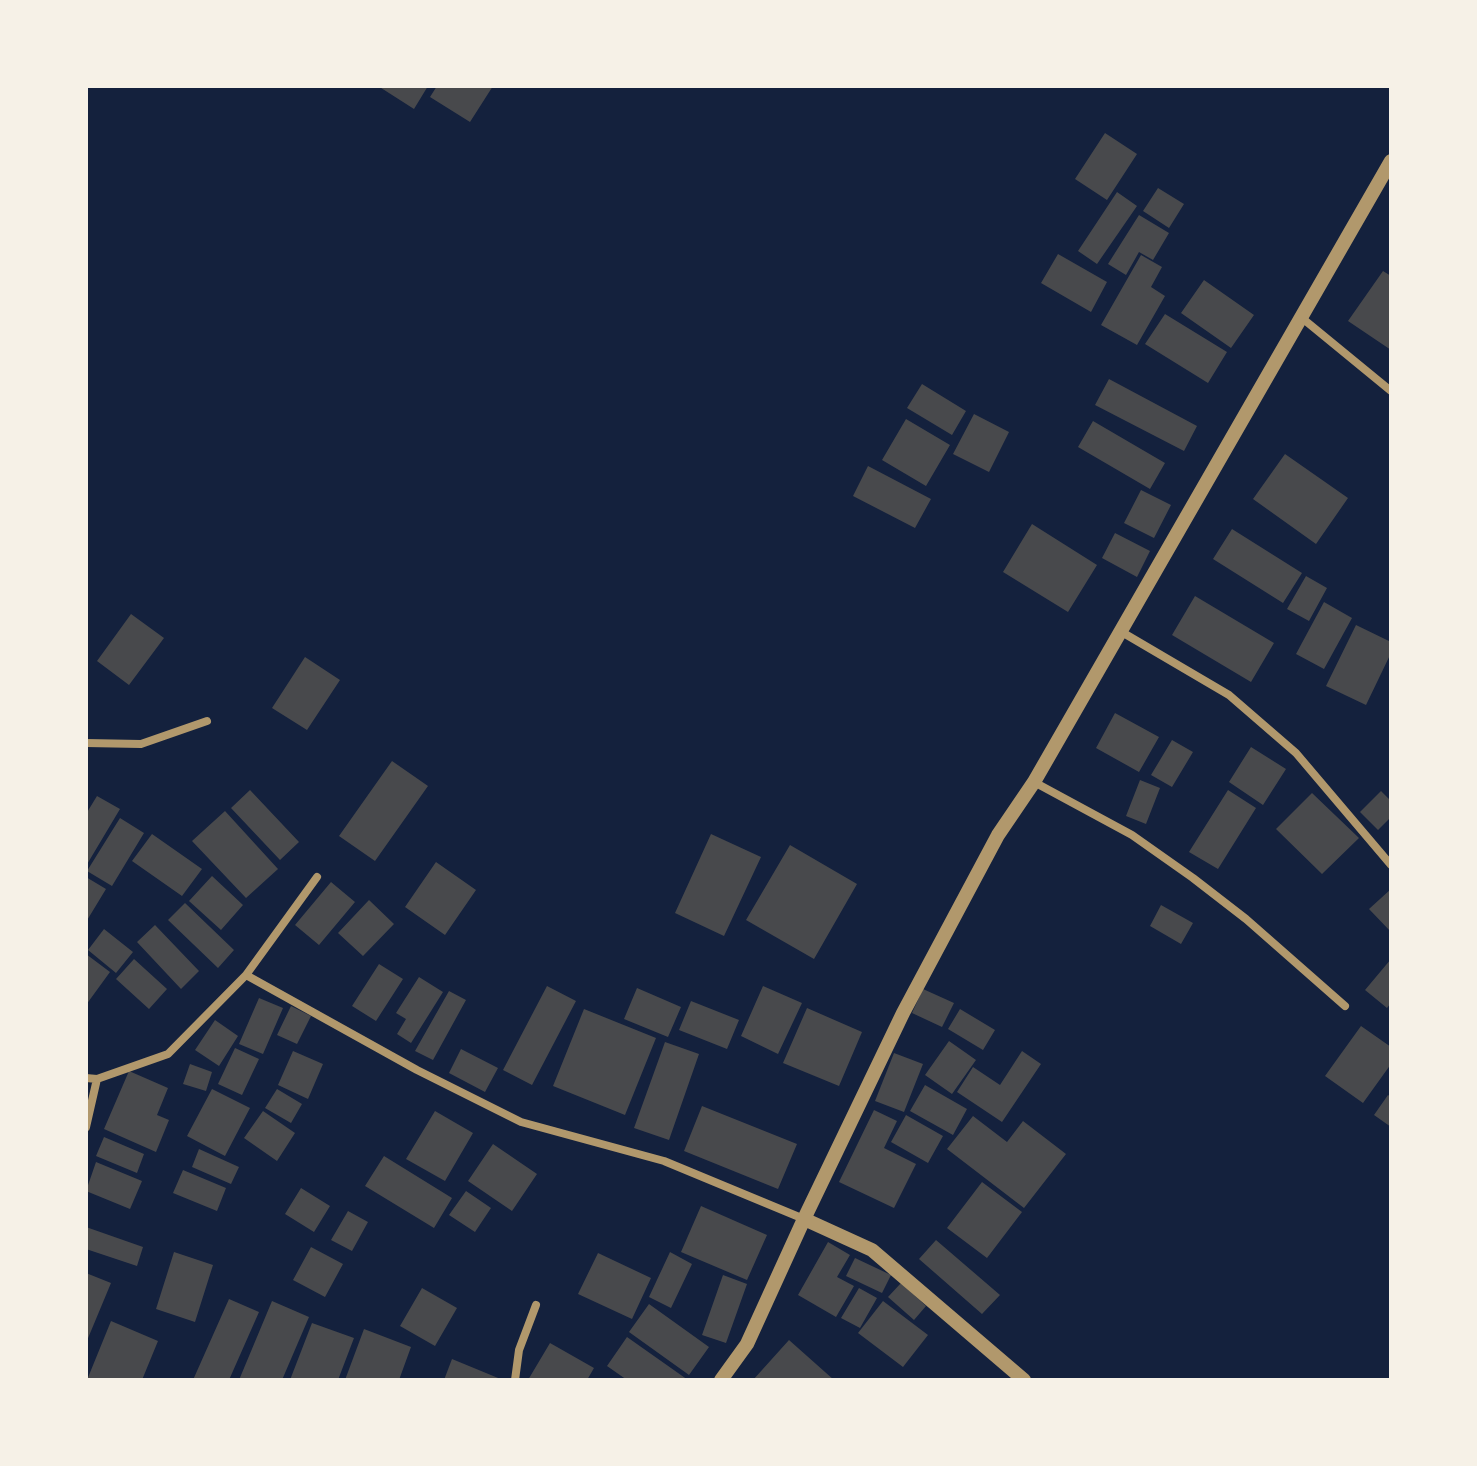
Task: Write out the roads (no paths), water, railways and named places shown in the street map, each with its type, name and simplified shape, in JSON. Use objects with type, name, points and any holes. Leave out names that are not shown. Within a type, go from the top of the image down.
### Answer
[{"type":"street","points":[[721,1380],[747,1344],[903,1013],[998,835],[1034,782],[1391,161]]},
{"type":"street","points":[[1302,318],[1391,391]]},
{"type":"street","points":[[1120,631],[1229,695],[1296,753],[1391,865]]},
{"type":"street","points":[[86,743],[141,744],[207,721]]},
{"type":"street","points":[[1034,782],[1132,835],[1193,878],[1246,919],[1345,1006]]},
{"type":"street","points":[[86,1078],[97,1079],[168,1054],[246,975],[317,877]]},
{"type":"street","points":[[246,975],[417,1070],[521,1122],[664,1161],[872,1250],[1024,1380]]},
{"type":"street","points":[[86,1127],[97,1079]]},
{"type":"street","points":[[515,1380],[519,1350],[536,1305]]}]
